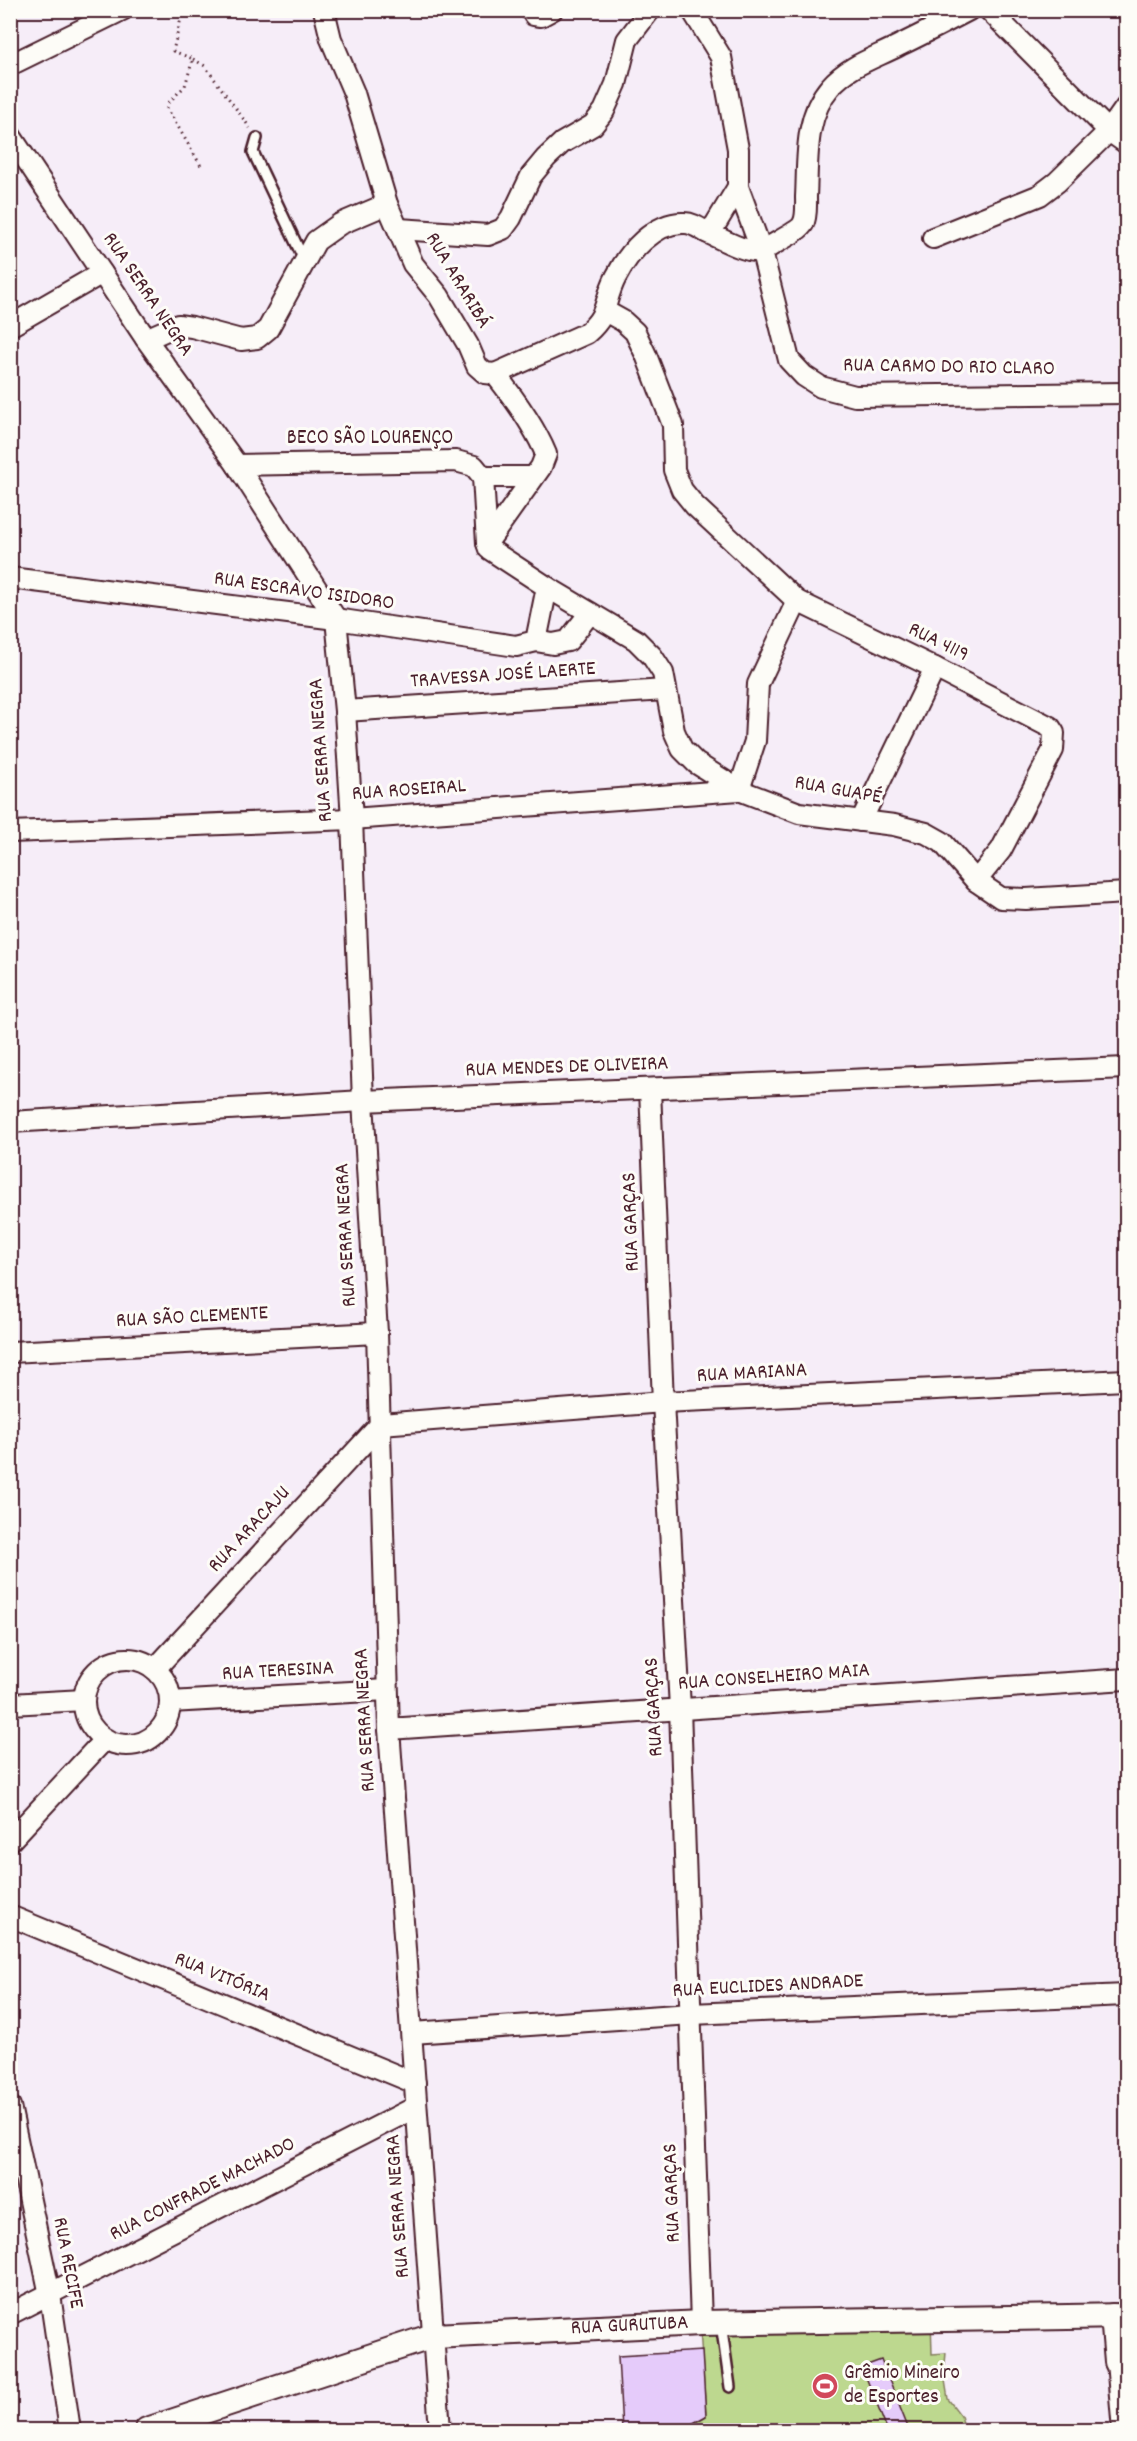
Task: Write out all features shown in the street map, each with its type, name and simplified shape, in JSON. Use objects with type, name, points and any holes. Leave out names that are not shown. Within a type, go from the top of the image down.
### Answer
[{"type":"street","points":[[10,65],[122,10]]},
{"type":"street","name":"RUA ARARIBÁ","points":[[324,10],[331,39],[354,93],[387,204],[413,264],[439,296],[468,345],[477,366],[484,373],[495,374],[534,430],[546,454],[541,467],[487,543]]},
{"type":"street","points":[[531,10],[534,15],[541,16],[552,10]]},
{"type":"street","points":[[399,230],[488,235],[502,229],[511,218],[531,176],[546,158],[562,143],[593,125],[604,111],[616,84],[627,40],[650,10]]},
{"type":"street","name":"RUA CARMO DO RIO CLARO","points":[[692,10],[721,57],[738,149],[738,187],[762,252],[789,360],[804,376],[821,387],[855,396],[1126,393]]},
{"type":"street","points":[[495,374],[586,333],[598,323],[605,312],[609,291],[616,276],[637,248],[652,233],[673,224],[688,223],[743,249],[762,252],[803,224],[807,146],[820,104],[828,89],[842,75],[860,63],[969,10]]},
{"type":"street","points":[[989,10],[1110,131],[1126,143]]},
{"type":"street","points":[[933,238],[1040,195],[1057,182],[1110,131],[1126,107]]},
{"type":"street","name":"RUA SERRA NEGRA","points":[[10,135],[146,339],[237,465],[336,619],[345,711],[363,1101],[377,1333],[388,1729],[440,2430]]},
{"type":"street","points":[[707,232],[715,225],[738,187]]},
{"type":"street","points":[[146,339],[178,325],[241,340],[257,338],[268,329],[316,241],[340,224],[387,204]]},
{"type":"street","points":[[10,326],[102,273]]},
{"type":"street","name":"RUA 4119","points":[[605,312],[623,321],[634,332],[655,375],[673,425],[674,470],[682,490],[695,506],[797,601],[1050,727],[1054,733],[1053,750],[1001,850],[976,881]]},
{"type":"street","name":"BECO SÃO LOURENÇO","points":[[237,465],[456,461],[474,466],[483,477]]},
{"type":"street","points":[[487,543],[483,477],[533,477]]},
{"type":"street","name":"RUA GUAPÉ","points":[[487,543],[493,553],[636,640],[652,656],[663,674],[674,732],[682,748],[696,763],[739,790],[799,813],[894,825],[935,837],[976,881],[1001,898],[1026,899],[1126,893]]},
{"type":"street","name":"RUA ESCRAVO ISIDORO","points":[[10,578],[336,619],[516,646],[536,641],[553,644],[568,641],[590,613]]},
{"type":"street","points":[[536,641],[547,587]]},
{"type":"street","points":[[739,790],[755,741],[758,684],[797,601]]},
{"type":"street","points":[[861,821],[935,668]]},
{"type":"street","name":"TRAVESSA JOSÉ LAERTE","points":[[345,711],[665,690]]},
{"type":"street","name":"RUA ROSEIRAL","points":[[10,832],[351,819],[739,790]]},
{"type":"street","name":"RUA MENDES DE OLIVEIRA","points":[[10,1122],[363,1101],[1126,1068]]},
{"type":"street","name":"RUA GARÇAS","points":[[650,1089],[663,1402],[680,1708],[691,2014],[711,2323]]},
{"type":"street","name":"RUA SÃO CLEMENTE","points":[[10,1352],[377,1333]]},
{"type":"street","name":"RUA MARIANA","points":[[381,1424],[663,1402],[1126,1380]]},
{"type":"street","name":"RUA ARACAJU","points":[[155,1669],[381,1424]]},
{"type":"street","points":[[130,1659],[144,1662],[155,1669],[163,1678],[170,1702],[163,1727],[142,1743],[130,1746],[105,1739],[89,1723],[84,1700],[93,1675],[104,1665],[116,1660],[130,1659]]},
{"type":"street","name":"RUA CONSELHEIRO MAIA","points":[[388,1729],[1126,1679]]},
{"type":"street","name":"RUA TERESINA","points":[[170,1702],[387,1690]]},
{"type":"street","points":[[10,1704],[84,1700]]},
{"type":"street","points":[[10,1841],[105,1739]]},
{"type":"street","name":"RUA VITÓRIA","points":[[10,1916],[415,2083]]},
{"type":"street","name":"RUA EUCLIDES ANDRADE","points":[[412,2033],[691,2014],[1126,1995]]},
{"type":"street","name":"RUA RECIFE","points":[[10,2106],[50,2295],[70,2430]]},
{"type":"street","name":"RUA CONFRADE MACHADO","points":[[10,2314],[416,2107]]},
{"type":"street","points":[[1120,2316],[1123,2430]]},
{"type":"street","name":"RUA GURUTUBA","points":[[147,2430],[433,2336],[711,2323],[1120,2316]]},
{"type":"lane","points":[[257,138],[252,152],[304,261]]},
{"type":"lane","points":[[711,2323],[730,2387]]},
{"type":"path","points":[[183,10],[173,51],[206,66],[257,138]]},
{"type":"path","points":[[193,59],[185,86],[166,108],[201,166]]},
{"type":"green space","name":"Grêmio Mineiro de Esportes","points":[[931,2318],[932,2354],[946,2353],[944,2374],[948,2399],[961,2416],[965,2430],[683,2430],[706,2416],[700,2329]]},
{"type":"building","points":[[702,2351],[706,2416],[681,2430],[622,2430],[618,2356]]},
{"type":"building","points":[[881,2360],[909,2430],[887,2430],[862,2367]]},
{"type":"place","name":"Grêmio Mineiro de Esportes","points":[[825,2386]]}]
